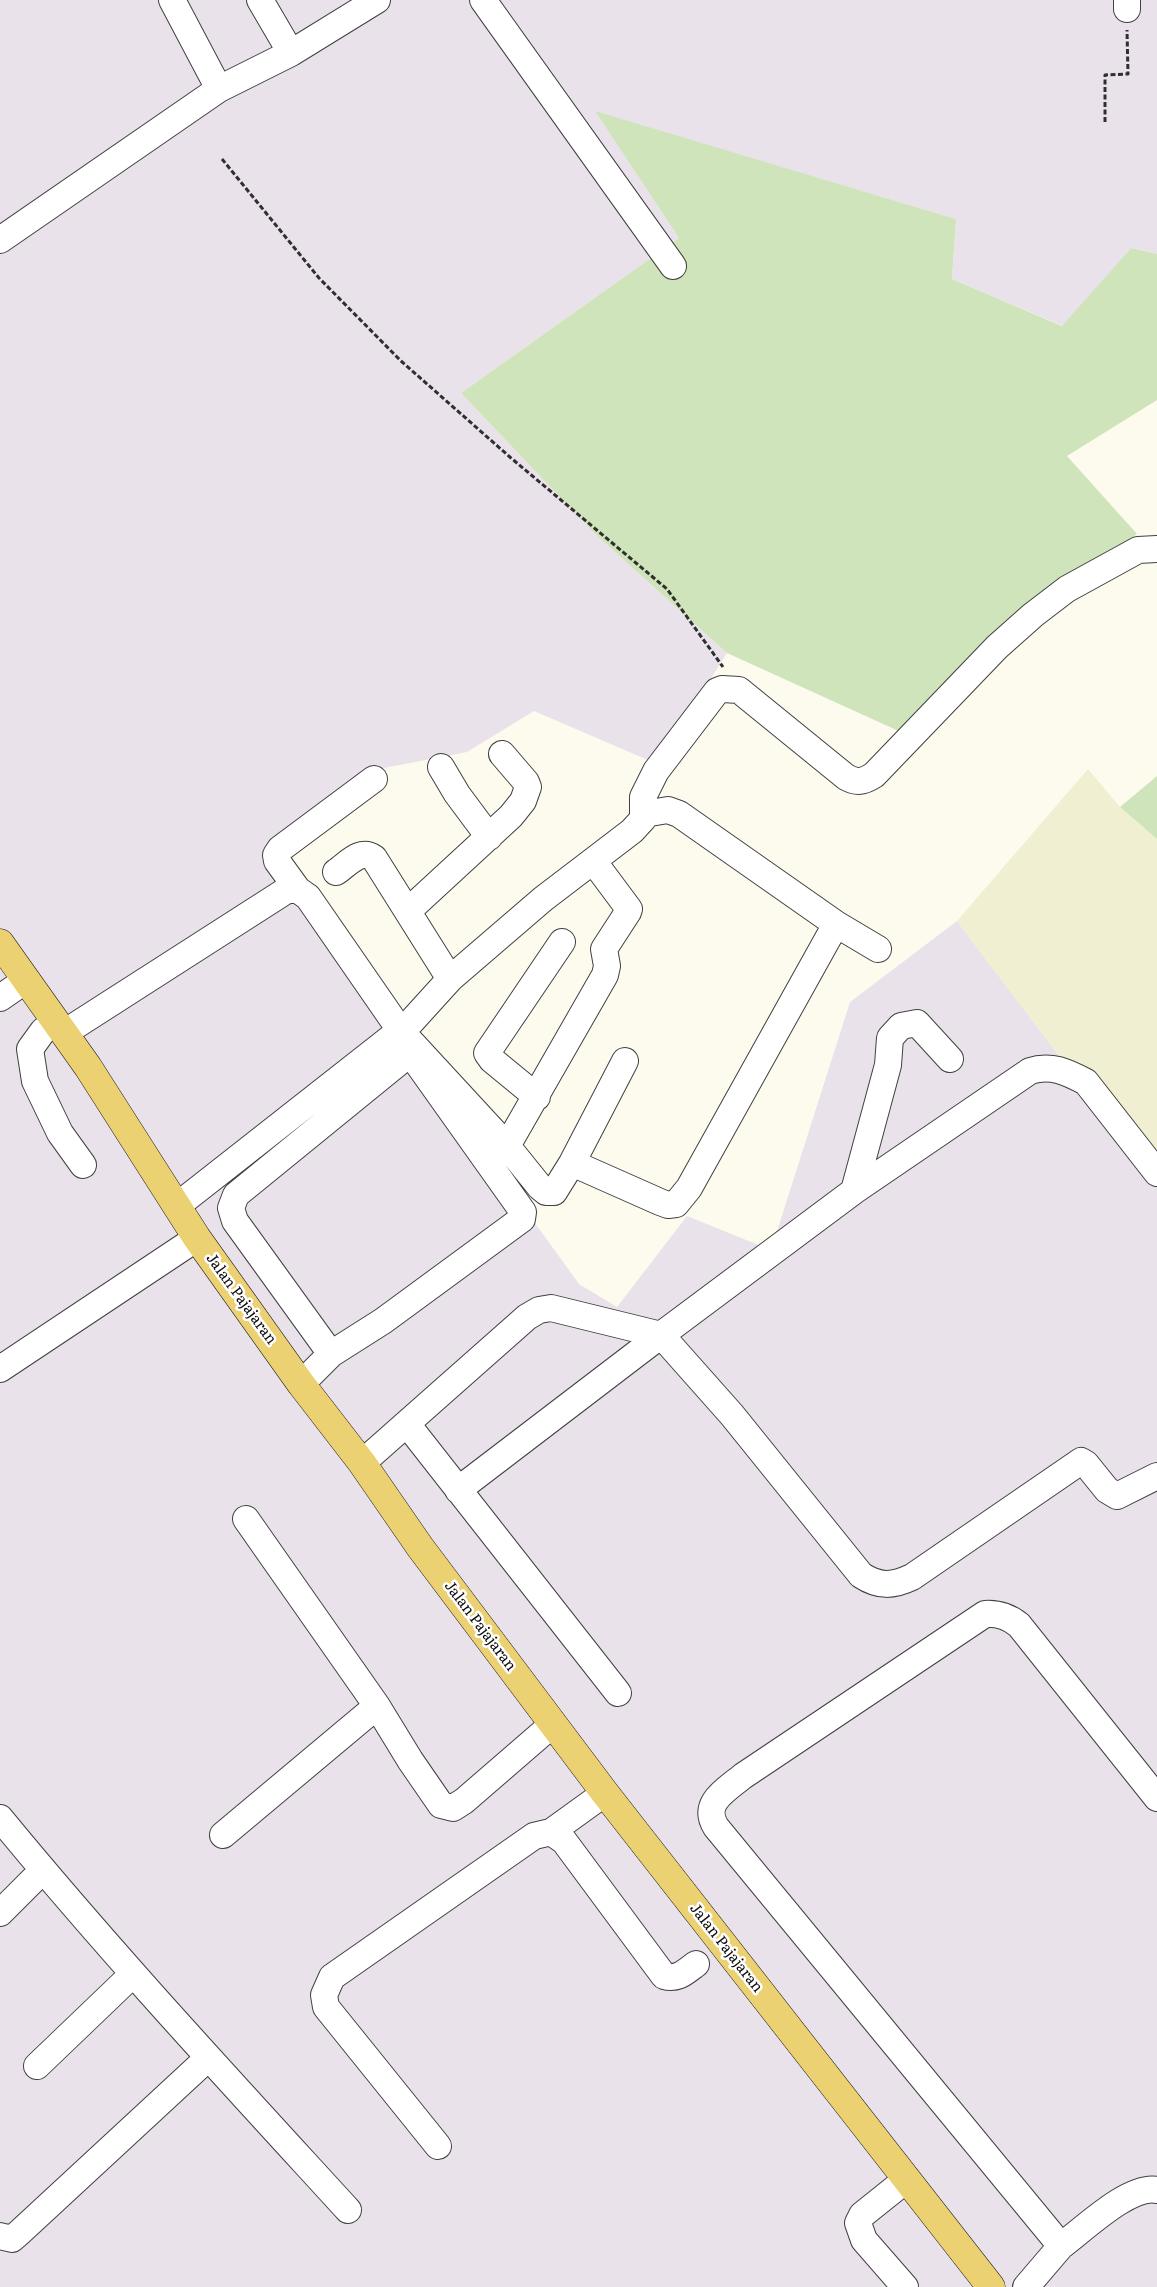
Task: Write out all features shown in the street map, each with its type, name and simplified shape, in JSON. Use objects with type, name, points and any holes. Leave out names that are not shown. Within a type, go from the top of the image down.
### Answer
[{"type":"main road","name":"Jalan Pajajaran","points":[[0,943],[60,1028],[178,1205],[197,1238],[301,1384],[362,1463],[420,1547],[605,1793],[991,2287]]},
{"type":"street","points":[[172,0],[219,89]]},
{"type":"street","points":[[260,0],[291,53]]},
{"type":"street","points":[[0,240],[219,89],[291,53],[377,0]]},
{"type":"street","points":[[483,0],[673,266]]},
{"type":"street","points":[[178,1205],[411,1022],[450,978],[543,899],[594,862],[639,825],[644,814],[643,797],[656,771],[712,694],[722,689],[739,690],[846,777],[853,781],[866,780],[874,775],[997,647],[1060,594],[1138,550],[1157,549]]},
{"type":"street","points":[[408,910],[489,837],[524,801],[528,787],[502,754]]},
{"type":"street","points":[[441,767],[457,794],[489,837]]},
{"type":"street","points":[[374,779],[280,849],[276,854],[277,861],[298,890],[308,897],[400,1030],[507,1146],[546,1192],[557,1190],[625,1061]]},
{"type":"street","points":[[644,814],[668,810],[679,814],[836,924],[878,949]]},
{"type":"street","points":[[336,872],[361,854],[368,854],[374,858],[450,978]]},
{"type":"street","points":[[507,1146],[537,1097],[605,975],[607,966],[604,949],[629,909],[594,862]]},
{"type":"street","points":[[83,1165],[60,1133],[34,1081],[30,1049],[43,1031],[60,1028],[287,890],[298,890]]},
{"type":"street","points":[[572,1163],[668,1205],[676,1204],[681,1200],[836,924]]},
{"type":"street","points":[[537,1097],[492,1060],[487,1053],[562,942]]},
{"type":"street","points":[[0,998],[26,980]]},
{"type":"street","points":[[854,1191],[888,1065],[890,1038],[901,1026],[917,1023],[950,1059]]},
{"type":"street","points":[[301,1384],[332,1354],[383,1321],[522,1219],[523,1212],[415,1060],[409,1057],[403,1059],[236,1195],[231,1208],[235,1221],[332,1354]]},
{"type":"street","points":[[458,1490],[854,1191],[1030,1071],[1044,1066],[1071,1074],[1086,1082],[1157,1173]]},
{"type":"street","points":[[0,1369],[197,1238]]},
{"type":"street","points":[[362,1463],[527,1317],[539,1310],[551,1308],[661,1335],[732,1415],[862,1575],[872,1582],[896,1585],[912,1577],[1081,1461],[1086,1464],[1110,1494],[1117,1496],[1157,1476]]},
{"type":"street","points":[[407,1424],[618,1693]]},
{"type":"street","points":[[246,1519],[377,1706],[410,1760],[441,1805],[453,1808],[464,1801],[553,1724]]},
{"type":"street","points":[[1061,2246],[716,1827],[711,1819],[710,1812],[714,1800],[743,1776],[985,1614],[994,1614],[1011,1619],[1019,1625],[1157,1798]]},
{"type":"street","points":[[223,1834],[377,1706]]},
{"type":"street","points":[[438,2146],[326,2007],[324,1995],[332,1977],[534,1836],[551,1832],[605,1793]]},
{"type":"street","points":[[0,1818],[133,1974],[348,2210]]},
{"type":"street","points":[[551,1832],[564,1841],[664,1976],[678,1977],[696,1964]]},
{"type":"street","points":[[0,1913],[43,1870]]},
{"type":"street","points":[[37,2066],[133,1974]]},
{"type":"street","points":[[0,2236],[12,2238],[20,2232],[208,2058]]},
{"type":"street","points":[[905,2287],[864,2240],[858,2223],[862,2215],[907,2179]]},
{"type":"street","points":[[1026,2287],[1061,2246],[1129,2195],[1148,2188],[1157,2190]]},
{"type":"path","points":[[1105,122],[1105,75],[1128,74],[1127,5]]},
{"type":"path","points":[[222,159],[319,278],[401,361],[511,458],[667,589],[739,690]]},
{"type":"shaded area","points":[[0,0],[1157,0],[1157,254],[1131,248],[1063,326],[952,279],[956,219],[596,112],[679,238],[461,393],[596,535],[727,653],[657,764],[534,711],[467,752],[379,769],[265,850],[579,1284],[617,1307],[687,1216],[771,1250],[850,1002],[957,921],[1157,1185],[1157,2287],[0,2287]]},
{"type":"shaded area","points":[[1088,769],[1120,807],[1157,839],[1157,1185],[957,921]]},
{"type":"green space","points":[[595,111],[956,219],[952,279],[1062,326],[1131,248],[1157,254],[1157,400],[1067,456],[1137,534],[1015,618],[903,733],[727,653],[596,535],[461,393],[679,238]]},
{"type":"green space","points":[[1157,776],[1157,839],[1120,807]]}]
